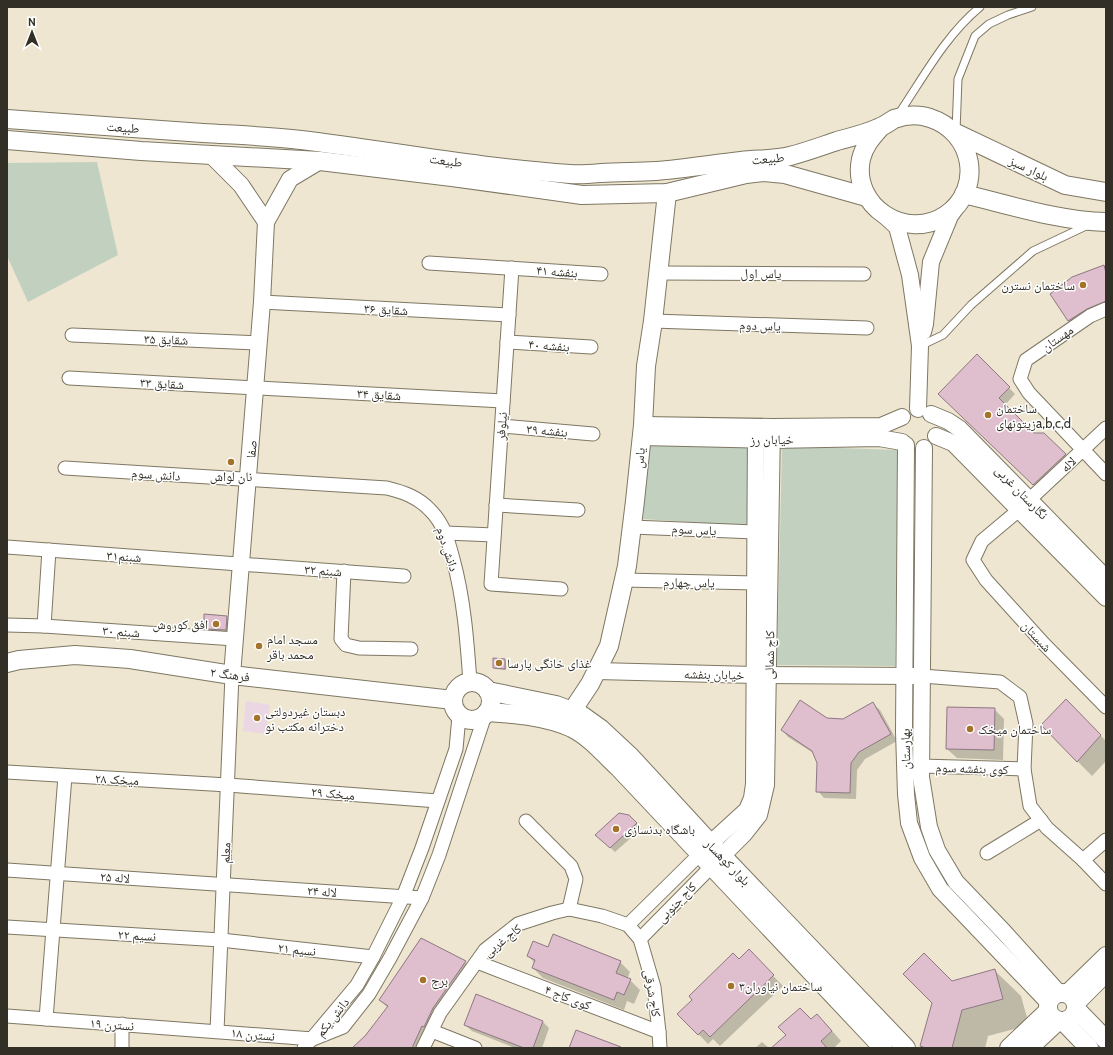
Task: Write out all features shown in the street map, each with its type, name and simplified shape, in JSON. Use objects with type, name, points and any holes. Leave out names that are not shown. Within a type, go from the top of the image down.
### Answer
[{"type":"main road","points":[[912,116],[928,117],[943,123],[956,134],[965,147],[969,162],[969,179],[961,199],[945,216],[929,223],[912,224],[896,221],[881,213],[867,197],[861,179],[861,160],[868,142],[880,128],[896,119],[912,116]]},
{"type":"main road","name":"طبیعت","points":[[7,119],[298,140],[477,164],[573,174],[661,170],[788,157],[880,128]]},
{"type":"main road","name":"بلوار سبز","points":[[956,134],[1065,185],[1106,192]]},
{"type":"main road","name":"طبیعت","points":[[7,140],[141,151],[320,160],[582,195],[667,193],[746,174],[764,172],[785,174],[867,197]]},
{"type":"main road","name":"یاس","points":[[572,711],[590,684],[609,646],[624,580],[632,527],[642,431],[646,366],[653,321],[667,193]]},
{"type":"main road","points":[[961,199],[1100,222]]},
{"type":"main road","name":"فرهنگ ۲","points":[[7,662],[75,656],[130,659],[456,708]]},
{"type":"main road","points":[[470,682],[480,684],[488,691],[491,702],[486,713],[475,720],[464,718],[456,708],[456,690],[460,686],[470,682]]},
{"type":"main road","name":"بلوار کوهسار","points":[[488,691],[556,705],[580,714],[601,729],[630,756],[711,855],[883,1048]]},
{"type":"main road","name":"بلوار کوهسار","points":[[486,713],[521,715],[552,720],[573,728],[591,742],[711,855],[906,1048]]},
{"type":"main road","points":[[1062,1007],[1106,1040]]},
{"type":"main road","points":[[1009,1048],[1062,1007]]},
{"type":"main road","points":[[1029,1048],[1062,1007]]},
{"type":"main road","points":[[1062,1007],[1089,1048]]},
{"type":"street","points":[[211,155],[241,185],[266,222],[290,178],[320,160]]},
{"type":"street","points":[[920,346],[925,324],[931,262],[950,216],[961,199]]},
{"type":"street","points":[[881,213],[897,227],[910,275],[920,346],[925,412]]},
{"type":"street","name":"صفا","points":[[232,675],[256,388],[266,222]]},
{"type":"street","name":"بنفشه ۴۱","points":[[429,263],[601,274]]},
{"type":"street","name":"نیلوفر","points":[[512,268],[491,584],[561,589]]},
{"type":"street","name":"یاس اول","points":[[658,273],[864,274]]},
{"type":"street","name":"شقایق ۳۶","points":[[262,302],[509,315]]},
{"type":"street","name":"مهستان","points":[[1083,450],[1029,394],[1020,379],[1026,360],[1090,316],[1106,309]]},
{"type":"street","name":"یاس دوم","points":[[653,321],[867,328]]},
{"type":"street","name":"شقایق ۳۵","points":[[72,335],[259,342]]},
{"type":"street","name":"بنفشه ۴۰","points":[[507,342],[591,347]]},
{"type":"street","name":"شقایق ۳۳","points":[[69,378],[256,388]]},
{"type":"street","name":"شقایق ۳۴","points":[[256,388],[503,401]]},
{"type":"street","points":[[906,412],[925,412],[935,420],[937,426],[936,436],[930,444],[924,448],[912,448],[904,444],[898,435],[898,422],[906,412]]},
{"type":"street","name":"نگارستان غربی","points":[[925,412],[948,421],[960,429],[1024,505],[1106,598]]},
{"type":"street","name":"خیابان رز","points":[[772,434],[881,426],[902,417]]},
{"type":"street","name":"بنفشه ۳۹","points":[[502,426],[593,434]]},
{"type":"street","name":"لاله","points":[[973,560],[982,541],[1024,505],[1106,428]]},
{"type":"street","name":"خیابان رز","points":[[642,431],[755,433],[879,438],[904,444]]},
{"type":"street","name":"کاج شمالی","points":[[711,855],[744,834],[759,815],[766,785],[762,675],[755,583],[755,433]]},
{"type":"street","name":"کاج شمالی","points":[[762,675],[772,434]]},
{"type":"street","name":"نگارستان غربی","points":[[936,436],[953,444],[1106,578]]},
{"type":"street","name":"بهارستان","points":[[904,444],[904,676],[906,794],[909,823],[922,858],[940,889],[1062,1007]]},
{"type":"street","name":"بهارستان","points":[[924,448],[921,776],[929,828],[937,850],[956,882],[1003,931],[1062,1007]]},
{"type":"street","points":[[1083,450],[1106,474]]},
{"type":"street","name":"دانش سوم","points":[[65,468],[248,480]]},
{"type":"street","name":"دانش دوم","points":[[248,480],[387,488],[403,492],[417,499],[430,509],[446,533],[459,581],[466,626],[470,682]]},
{"type":"street","points":[[496,505],[578,510]]},
{"type":"street","name":"یاس سوم","points":[[632,527],[755,532]]},
{"type":"street","points":[[446,533],[494,535]]},
{"type":"street","name":"شبنم۳۱","points":[[7,547],[241,564]]},
{"type":"street","points":[[44,626],[49,550]]},
{"type":"street","name":"شبستان","points":[[973,560],[986,580],[1044,644],[1106,707]]},
{"type":"street","name":"شبنم ۳۲","points":[[241,564],[404,576]]},
{"type":"street","points":[[344,571],[341,639],[346,645],[359,648],[411,649]]},
{"type":"street","name":"یاس چهارم","points":[[624,580],[755,583]]},
{"type":"street","name":"شبنم ۳۰","points":[[7,625],[44,626],[235,639]]},
{"type":"street","name":"خیابان بنفشه","points":[[597,671],[762,675],[922,676]]},
{"type":"street","name":"معلم","points":[[217,1031],[232,675]]},
{"type":"street","points":[[922,676],[1000,682],[1020,697],[1026,724],[1024,770],[1030,806],[1047,828],[1083,860],[1106,884]]},
{"type":"street","name":"دانش یکم","points":[[308,1043],[357,985],[373,957],[402,897],[422,848],[456,749],[456,708]]},
{"type":"street","name":"دانش یکم","points":[[308,1043],[343,1027],[364,1000],[390,958],[422,898],[439,854],[486,713]]},
{"type":"street","name":"کوی بنفشه سوم","points":[[921,766],[1024,770]]},
{"type":"street","name":"میخک ۲۸","points":[[7,772],[228,785]]},
{"type":"street","points":[[46,1019],[65,776]]},
{"type":"street","name":"میخک ۲۹","points":[[228,785],[438,801]]},
{"type":"street","points":[[987,853],[1041,820]]},
{"type":"street","points":[[526,821],[571,866],[576,879],[569,909]]},
{"type":"street","points":[[1083,860],[1106,840]]},
{"type":"street","name":"کاج جنوبی","points":[[628,925],[711,855]]},
{"type":"street","name":"کاج جنوبی","points":[[640,939],[711,855]]},
{"type":"street","name":"لاله ۲۵","points":[[7,870],[223,884]]},
{"type":"street","name":"لاله ۲۴","points":[[223,884],[422,898]]},
{"type":"street","name":"کاج غربی","points":[[423,1048],[440,1013],[485,950],[518,924],[552,912],[569,909],[602,916],[628,925]]},
{"type":"street","points":[[628,925],[640,939]]},
{"type":"street","name":"نسیم ۲۲","points":[[7,927],[221,940]]},
{"type":"street","name":"کاج شرقی","points":[[640,939],[654,987],[660,1048]]},
{"type":"street","name":"نسیم ۲۱","points":[[221,940],[373,957]]},
{"type":"street","points":[[1062,1007],[1106,955]]},
{"type":"street","name":"کوی کاج ۴","points":[[477,962],[659,1032]]},
{"type":"street","points":[[1062,1007],[1106,974]]},
{"type":"street","name":"نسترن ۱۹","points":[[7,1016],[217,1031]]},
{"type":"street","points":[[122,1024],[122,1048]]},
{"type":"street","name":"نسترن ۱۸","points":[[217,1031],[308,1043]]},
{"type":"street","points":[[432,1031],[475,1048]]},
{"type":"lane","points":[[896,119],[951,36],[980,7]]},
{"type":"lane","points":[[956,134],[958,79],[975,36],[989,24],[1008,15],[1032,7]]},
{"type":"lane","points":[[920,346],[944,336],[971,305],[1033,251],[1100,222]]},
{"type":"shaded area","name":"دبستان غیردولتی دخترانه مکتب نو","points":[[246,701],[270,705],[266,734],[243,731]]},
{"type":"green space","points":[[97,162],[118,255],[28,302],[7,256],[7,163]]},
{"type":"green space","points":[[649,444],[747,446],[750,526],[643,519]]},
{"type":"green space","points":[[782,446],[898,450],[895,666],[777,665]]},
{"type":"building","name":"ساختمان نسترن","points":[[1104,265],[1106,273],[1106,301],[1087,309],[1068,321],[1050,294],[1072,277]]},
{"type":"building","name":"ساختمان زیتونهایa,b,c,d","points":[[977,354],[1010,387],[999,398],[1034,433],[1044,433],[1066,454],[1033,485],[938,394]]},
{"type":"building","name":"افق کوروش","points":[[204,614],[227,616],[226,630],[204,629]]},
{"type":"building","name":"غذای خانگی پارسا","points":[[493,658],[505,659],[505,669],[493,668]]},
{"type":"building","points":[[1066,699],[1101,735],[1077,762],[1041,725]]},
{"type":"building","points":[[800,700],[827,718],[843,719],[873,702],[891,734],[859,752],[851,763],[850,793],[816,792],[817,763],[812,751],[781,730]]},
{"type":"building","name":"ساختمان میخک","points":[[947,707],[995,708],[994,750],[946,749]]},
{"type":"building","name":"باشگاه بدنسازی","points":[[619,813],[629,815],[637,823],[610,848],[595,835]]},
{"type":"building","points":[[553,934],[621,961],[616,973],[631,979],[624,995],[617,992],[614,1000],[532,968],[535,960],[527,956],[533,941],[548,947]]},
{"type":"building","name":"برج","points":[[421,938],[466,961],[433,1008],[424,1027],[422,1026],[412,1048],[352,1048],[365,1036],[388,1006],[379,1000]]},
{"type":"building","name":"ساختمان نیاوران۳","points":[[749,949],[774,975],[710,1037],[703,1030],[698,1035],[677,1014],[692,1000],[689,996],[733,953],[739,959]]},
{"type":"building","points":[[924,953],[952,981],[995,969],[1003,999],[962,1010],[952,1048],[926,1048],[920,1046],[932,1003],[903,974]]},
{"type":"building","name":"برج","points":[[476,994],[543,1021],[533,1048],[524,1048],[464,1025]]},
{"type":"building","points":[[800,1008],[811,1019],[817,1014],[832,1031],[821,1041],[827,1048],[771,1048],[786,1035],[778,1027]]},
{"type":"building","points":[[576,1030],[621,1047],[621,1048],[569,1048]]},
{"type":"place","name":"ساختمان نسترن","points":[[1083,285]]},
{"type":"place","name":"ساختمان زیتونهایa,b,c,d","points":[[988,415]]},
{"type":"place","name":"نان لواش","points":[[231,462]]},
{"type":"place","name":"افق کوروش","points":[[216,624]]},
{"type":"place","name":"مسجد امام محمد باقر","points":[[259,646]]},
{"type":"place","name":"غذای خانگی پارسا","points":[[499,663]]},
{"type":"place","name":"دبستان غیردولتی دخترانه مکتب نو","points":[[257,718]]},
{"type":"place","name":"ساختمان میخک","points":[[970,729]]},
{"type":"place","name":"باشگاه بدنسازی","points":[[616,829]]},
{"type":"place","name":"برج","points":[[423,980]]},
{"type":"place","name":"ساختمان نیاوران۳","points":[[731,986]]}]
